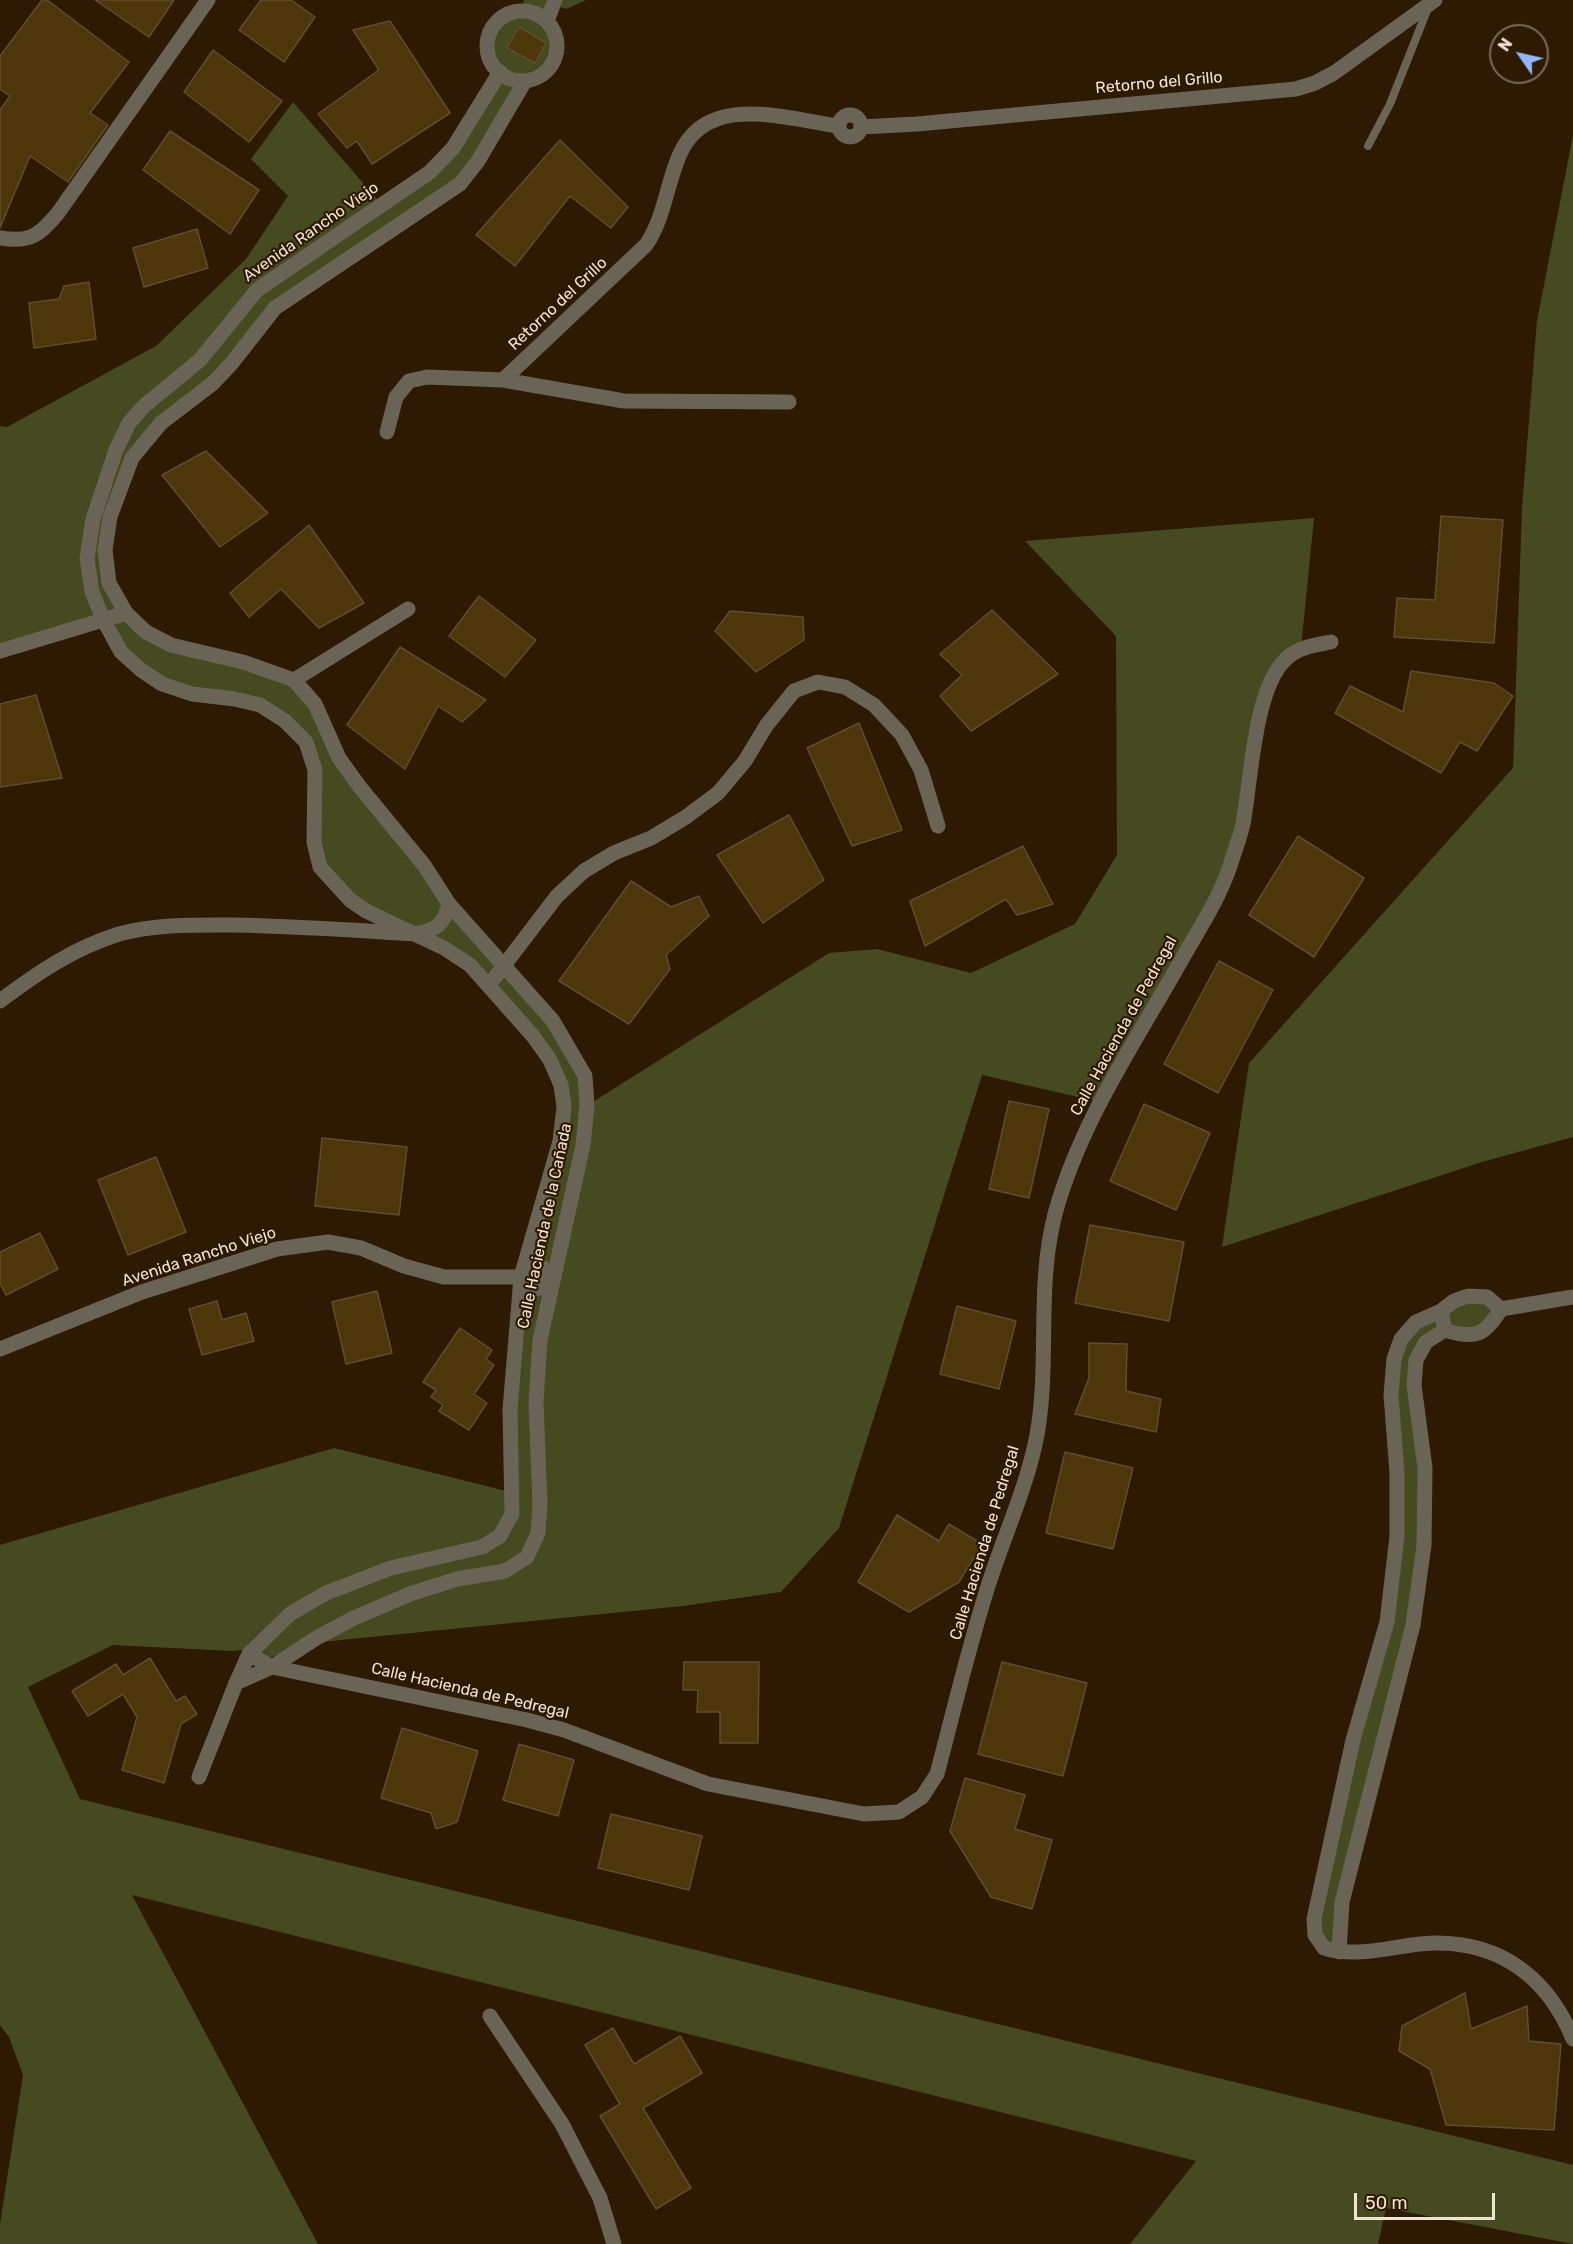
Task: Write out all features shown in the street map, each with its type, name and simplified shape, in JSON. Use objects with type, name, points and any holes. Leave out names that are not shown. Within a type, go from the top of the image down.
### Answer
[{"type":"street","points":[[0,238],[12,240],[40,234],[58,213],[208,0]]},
{"type":"street","points":[[547,21],[555,0]]},
{"type":"street","name":"Retorno del Grillo","points":[[503,380],[646,245],[658,227],[679,156],[692,134],[712,118],[736,113],[839,126],[840,131],[849,137],[855,136],[861,127],[917,124],[1296,89],[1315,83],[1334,73],[1432,2]]},
{"type":"street","points":[[522,6],[547,21],[557,39],[555,58],[543,74],[525,81],[515,80],[500,72],[488,54],[490,34],[502,18],[522,6]]},
{"type":"street","name":"Avenida Rancho Viejo","points":[[121,652],[104,621],[92,592],[87,558],[93,519],[116,450],[129,423],[144,406],[200,360],[256,290],[302,261],[430,172],[453,148],[500,72]]},
{"type":"street","points":[[302,261],[315,279],[390,233],[460,184],[478,161],[525,81]]},
{"type":"street","name":"Calle Hacienda de la Cañada","points":[[236,1683],[272,1667],[318,1636],[354,1618],[410,1594],[458,1579],[505,1571],[527,1557],[538,1533],[540,1505],[536,1402],[540,1340],[583,1145],[587,1105],[585,1076],[553,1021],[449,904],[424,865],[339,758],[315,704],[294,680],[243,662],[171,645],[146,632],[126,613],[109,583],[105,550],[110,517],[132,458],[161,423],[212,384],[231,364],[275,308],[315,279]]},
{"type":"street","points":[[387,432],[396,397],[409,381],[427,377],[503,380],[624,401],[789,402]]},
{"type":"street","points":[[294,680],[408,609]]},
{"type":"street","points":[[0,651],[126,613]]},
{"type":"street","name":"Calle Hacienda de Pedregal","points":[[249,1654],[272,1667],[564,1730],[708,1784],[747,1794],[864,1814],[899,1812],[922,1797],[937,1774],[988,1585],[1027,1478],[1037,1433],[1041,1393],[1043,1288],[1047,1250],[1056,1212],[1072,1164],[1100,1102],[1207,916],[1228,871],[1242,829],[1263,698],[1272,676],[1286,658],[1301,648],[1331,642]]},
{"type":"street","name":"Calle Hacienda de la Cañada","points":[[121,652],[162,684],[192,694],[235,699],[260,705],[285,721],[306,742],[315,770],[314,842],[320,867],[350,900],[366,911],[415,934],[470,965],[533,1036],[549,1060],[561,1085],[564,1107],[561,1141],[521,1277],[510,1409],[512,1514],[500,1536],[482,1548],[391,1568],[326,1593],[290,1614],[249,1654],[199,1777]]},
{"type":"street","points":[[489,985],[557,896],[584,871],[669,828],[718,793],[745,761],[766,726],[794,691],[818,682],[846,687],[874,705],[902,735],[921,770],[938,826]]},
{"type":"street","points":[[415,934],[434,930],[445,920],[449,904]]},
{"type":"street","name":"Calle Hacienda de la Cañada","points":[[0,1001],[70,953],[120,934],[172,925],[289,926],[415,934]]},
{"type":"street","name":"Avenida Rancho Viejo","points":[[0,1349],[142,1292],[277,1249],[328,1242],[361,1248],[404,1266],[444,1276],[521,1277],[531,1287],[537,1289],[553,1277]]},
{"type":"street","points":[[1573,1297],[1501,1309],[1487,1298],[1468,1296],[1454,1300],[1442,1311],[1416,1322],[1401,1339],[1394,1359],[1391,1395],[1397,1473],[1397,1536],[1387,1622],[1353,1740],[1314,1919],[1315,1935],[1324,1948],[1339,1952],[1358,1954],[1434,1943],[1484,1950],[1519,1966],[1545,1989],[1562,2012],[1573,2038]]},
{"type":"street","points":[[1339,1952],[1342,1902],[1413,1625],[1424,1545],[1425,1468],[1414,1386],[1416,1360],[1426,1342],[1445,1330],[1462,1335],[1477,1335],[1490,1326],[1501,1309]]},
{"type":"street","points":[[1442,1311],[1445,1330]]},
{"type":"street","points":[[490,2016],[562,2124],[600,2198],[614,2244]]},
{"type":"lane","points":[[1368,146],[1390,104],[1432,2]]},
{"type":"green space","points":[[524,0],[586,0],[566,9],[554,5],[547,21],[552,30],[556,49],[550,66],[544,72],[525,81],[460,184],[275,308],[231,364],[146,438],[110,517],[109,583],[146,632],[294,680],[339,758],[570,1046],[588,1105],[829,953],[877,949],[971,973],[1075,924],[1117,855],[1116,636],[1025,541],[1314,518],[1301,648],[1272,676],[1228,871],[1100,1102],[982,1075],[839,1528],[781,1592],[683,1606],[301,1644],[243,1670],[261,1648],[232,1651],[113,1645],[28,1687],[80,1799],[1573,2165],[1573,2244],[1386,2208],[1378,2244],[1130,2244],[1196,2161],[132,1895],[318,2244],[0,2244],[0,2224],[23,2075],[9,2037],[0,2025],[0,1545],[334,1448],[514,1493],[515,1343],[549,1187],[561,1085],[470,965],[366,911],[320,867],[306,742],[260,705],[192,694],[141,670],[104,622],[0,651],[0,426],[7,427],[156,346],[246,259],[288,196],[251,159],[293,102],[382,205],[430,172],[500,72],[490,53],[490,35],[501,20],[520,11]]},
{"type":"green space","points":[[1573,135],[1573,1137],[1482,1162],[1222,1247],[1249,1063],[1513,768],[1522,507],[1537,321]]},
{"type":"green space","points":[[1468,1296],[1501,1309],[1490,1326],[1445,1330],[1416,1360],[1424,1545],[1339,1952],[1324,1948],[1314,1919],[1387,1621],[1397,1536],[1391,1395],[1401,1339]]},
{"type":"building","points":[[42,0],[47,0],[129,62],[90,113],[108,125],[68,182],[30,156],[0,228],[0,110],[10,96],[0,89],[0,56]]},
{"type":"building","points":[[95,0],[174,0],[149,37]]},
{"type":"building","points":[[261,0],[291,0],[315,17],[284,62],[239,30]]},
{"type":"building","points":[[390,21],[450,113],[372,164],[357,141],[347,148],[318,114],[379,70],[353,30]]},
{"type":"building","points":[[519,27],[546,43],[535,63],[507,48]]},
{"type":"building","points":[[213,50],[282,101],[249,142],[184,92]]},
{"type":"building","points":[[170,131],[259,190],[230,234],[143,170]]},
{"type":"building","points":[[560,140],[628,207],[611,228],[570,196],[515,266],[476,235]]},
{"type":"building","points":[[197,229],[208,268],[144,287],[133,248]]},
{"type":"building","points":[[89,282],[96,339],[34,348],[29,303],[59,299],[64,286]]},
{"type":"building","points":[[206,451],[268,513],[220,547],[162,475]]},
{"type":"building","points":[[1441,516],[1503,520],[1494,643],[1394,637],[1397,598],[1435,600]]},
{"type":"building","points":[[309,525],[364,603],[319,628],[281,589],[249,617],[230,593]]},
{"type":"building","points":[[479,596],[536,640],[505,677],[449,636]]},
{"type":"building","points":[[992,610],[1058,674],[971,731],[940,696],[962,675],[940,654]]},
{"type":"building","points":[[730,611],[803,617],[804,640],[756,672],[715,631]]},
{"type":"building","points":[[400,647],[486,700],[462,722],[438,706],[405,769],[347,725]]},
{"type":"building","points":[[1411,671],[1494,683],[1513,696],[1477,751],[1460,742],[1441,773],[1335,713],[1350,686],[1403,712]]},
{"type":"building","points":[[36,695],[62,778],[0,787],[0,704]]},
{"type":"building","points":[[859,723],[902,830],[852,846],[807,748]]},
{"type":"building","points":[[789,815],[824,880],[763,923],[717,855]]},
{"type":"building","points":[[1298,836],[1364,878],[1314,957],[1249,915]]},
{"type":"building","points":[[1023,846],[1053,904],[1017,915],[1006,899],[925,946],[910,901]]},
{"type":"building","points":[[631,881],[671,907],[699,896],[709,916],[666,955],[670,969],[629,1024],[559,981]]},
{"type":"building","points":[[1219,961],[1273,990],[1218,1093],[1164,1064]]},
{"type":"building","points":[[1009,1101],[1049,1109],[1029,1198],[989,1189]]},
{"type":"building","points":[[1144,1104],[1210,1133],[1176,1210],[1110,1181]]},
{"type":"building","points":[[322,1138],[407,1147],[399,1215],[315,1206]]},
{"type":"building","points":[[156,1157],[186,1232],[128,1255],[98,1180]]},
{"type":"building","points":[[1090,1225],[1184,1242],[1169,1321],[1075,1303]]},
{"type":"building","points":[[40,1233],[58,1269],[6,1295],[0,1283],[0,1252]]},
{"type":"building","points":[[377,1291],[392,1353],[346,1364],[332,1302]]},
{"type":"building","points":[[217,1301],[222,1320],[246,1313],[254,1341],[202,1355],[189,1309]]},
{"type":"building","points":[[957,1306],[1016,1321],[999,1389],[940,1374]]},
{"type":"building","points":[[460,1328],[492,1350],[486,1359],[494,1365],[474,1394],[487,1403],[469,1430],[439,1411],[443,1405],[431,1397],[436,1390],[423,1382]]},
{"type":"building","points":[[1089,1343],[1127,1344],[1126,1391],[1161,1399],[1156,1432],[1075,1414],[1089,1378]]},
{"type":"building","points":[[1065,1452],[1133,1468],[1113,1549],[1046,1533]]},
{"type":"building","points":[[897,1515],[939,1541],[949,1524],[982,1544],[959,1582],[909,1612],[858,1582]]},
{"type":"building","points":[[150,1658],[176,1701],[185,1696],[197,1714],[181,1724],[164,1783],[122,1770],[137,1717],[123,1694],[88,1716],[72,1691],[116,1664],[123,1675]]},
{"type":"building","points":[[684,1662],[759,1662],[758,1743],[720,1743],[720,1712],[697,1712],[698,1690],[683,1690]]},
{"type":"building","points":[[1002,1662],[1087,1683],[1063,1776],[978,1754]]},
{"type":"building","points":[[402,1728],[478,1751],[457,1822],[436,1829],[431,1813],[381,1798]]},
{"type":"building","points":[[519,1744],[574,1760],[558,1816],[503,1800]]},
{"type":"building","points":[[965,1778],[1025,1795],[1015,1829],[1052,1840],[1032,1909],[991,1897],[950,1831]]},
{"type":"building","points":[[611,1814],[702,1836],[689,1890],[598,1868]]},
{"type":"building","points":[[1465,1993],[1471,2029],[1527,2006],[1529,2041],[1561,2044],[1554,2130],[1446,2125],[1430,2069],[1399,2051],[1402,2026]]},
{"type":"building","points":[[613,2028],[634,2064],[680,2036],[702,2073],[643,2108],[691,2188],[656,2209],[600,2116],[620,2104],[585,2045]]}]
